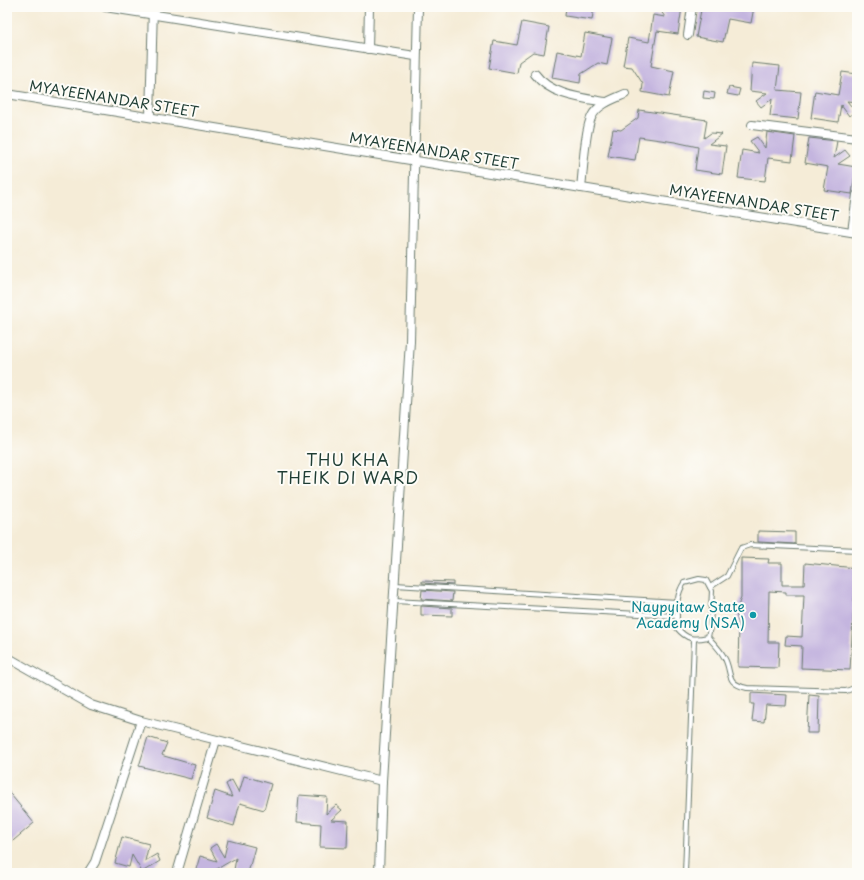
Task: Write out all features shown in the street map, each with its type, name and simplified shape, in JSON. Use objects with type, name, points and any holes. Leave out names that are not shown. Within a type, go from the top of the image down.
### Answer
[{"type":"street","points":[[104,7],[153,11],[416,56]]},
{"type":"street","points":[[368,49],[369,7]]},
{"type":"street","points":[[379,873],[382,781],[410,341],[418,7]]},
{"type":"street","points":[[688,35],[692,7]]},
{"type":"street","points":[[150,118],[153,11]]},
{"type":"street","points":[[535,74],[542,83],[554,90],[606,102]]},
{"type":"street","name":"MYAYEENANDAR STEET","points":[[7,94],[855,232]]},
{"type":"street","points":[[581,188],[588,126],[592,116],[606,102],[625,94]]},
{"type":"street","points":[[752,124],[857,138]]},
{"type":"street","points":[[855,232],[857,195]]},
{"type":"street","points":[[7,657],[91,705],[141,721],[382,781]]},
{"type":"street","points":[[88,873],[95,862],[141,721]]},
{"type":"street","points":[[177,873],[216,740]]},
{"type":"lane","points":[[710,587],[727,576],[736,555],[741,548],[750,545],[857,550]]},
{"type":"lane","points":[[690,580],[706,580],[712,591],[708,636],[694,640],[687,638],[677,628],[677,602],[680,589],[684,583],[690,580]]},
{"type":"lane","points":[[395,584],[677,602]]},
{"type":"lane","points":[[394,601],[677,616]]},
{"type":"lane","points":[[708,636],[724,656],[732,681],[737,686],[747,688],[846,692],[857,687]]},
{"type":"lane","points":[[685,873],[694,640]]},
{"type":"building","points":[[566,7],[594,7],[592,20],[565,16]]},
{"type":"building","points":[[658,7],[682,7],[678,34],[657,31],[651,66],[674,71],[669,97],[642,92],[643,84],[632,67],[623,66],[628,38],[649,42],[653,15],[665,17]]},
{"type":"building","points":[[704,7],[754,7],[751,23],[728,19],[723,42],[696,37],[701,10],[703,10]]},
{"type":"building","points":[[522,22],[549,27],[544,54],[533,52],[519,62],[517,73],[489,68],[494,41],[517,45]]},
{"type":"building","points":[[585,33],[612,38],[607,65],[598,63],[581,74],[580,83],[552,78],[557,51],[581,56]]},
{"type":"building","points":[[752,63],[780,66],[777,90],[801,92],[798,119],[770,116],[772,99],[761,107],[756,101],[767,93],[750,91]]},
{"type":"building","points":[[842,72],[857,74],[857,102],[847,101],[856,112],[849,116],[841,105],[838,122],[811,118],[815,91],[838,95]]},
{"type":"building","points":[[729,87],[740,89],[738,96],[727,94]]},
{"type":"building","points":[[704,91],[715,93],[714,99],[703,98]]},
{"type":"building","points":[[639,110],[707,120],[704,138],[711,133],[722,134],[709,144],[726,146],[722,174],[695,170],[698,147],[675,142],[639,137],[635,160],[608,156],[613,129],[621,130],[638,118]]},
{"type":"building","points":[[767,132],[795,136],[792,161],[768,158],[765,181],[738,178],[742,150],[759,153],[750,141],[757,137],[765,148]]},
{"type":"building","points":[[809,138],[837,141],[834,158],[845,150],[850,156],[838,164],[856,167],[852,194],[824,190],[828,167],[805,163]]},
{"type":"building","points":[[758,531],[795,532],[795,544],[758,542]]},
{"type":"building","points":[[741,558],[769,559],[768,563],[782,563],[782,585],[804,585],[805,563],[856,568],[850,670],[801,668],[802,646],[785,645],[786,636],[802,637],[804,595],[786,595],[786,592],[769,591],[768,642],[779,642],[778,668],[738,667],[739,624],[736,613],[741,597]]},
{"type":"building","points":[[422,581],[453,582],[453,585],[422,583]]},
{"type":"building","points":[[422,590],[453,592],[452,601],[421,599]]},
{"type":"building","points":[[421,606],[452,608],[452,616],[421,615]]},
{"type":"building","points":[[751,693],[787,695],[786,706],[766,705],[764,722],[752,721],[754,704],[751,704]]},
{"type":"building","points":[[809,695],[819,696],[818,733],[807,733]]},
{"type":"building","points":[[148,737],[167,743],[162,755],[195,765],[191,779],[139,766]]},
{"type":"building","points":[[244,776],[271,784],[264,810],[240,803],[234,826],[207,818],[215,791],[232,797],[226,784],[232,780],[239,793]]},
{"type":"building","points":[[7,790],[34,823],[7,846]]},
{"type":"building","points":[[299,795],[327,797],[326,814],[336,805],[342,810],[331,820],[348,821],[347,848],[320,847],[321,824],[297,822]]},
{"type":"building","points":[[122,837],[149,844],[145,861],[157,854],[160,861],[142,872],[132,855],[129,867],[115,863]]},
{"type":"building","points":[[228,840],[255,847],[248,873],[234,870],[236,858],[210,873],[195,873],[200,856],[217,861],[210,848],[216,844],[224,857]]},
{"type":"place","name":"Naypyitaw State Academy (NSA)","points":[[753,615]]},
{"type":"district","name":"THU KHA THEIK DI WARD","points":[[348,469]]}]
